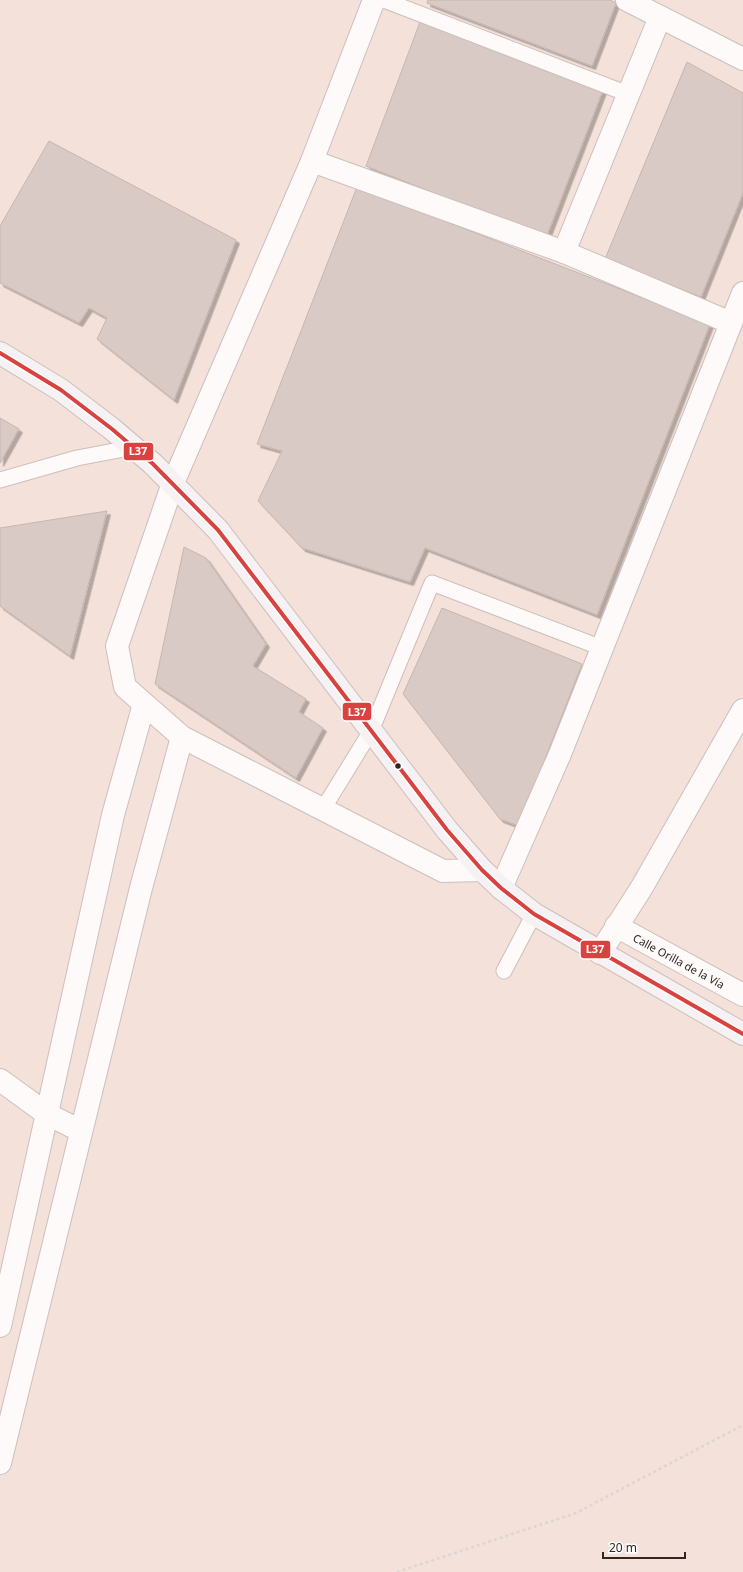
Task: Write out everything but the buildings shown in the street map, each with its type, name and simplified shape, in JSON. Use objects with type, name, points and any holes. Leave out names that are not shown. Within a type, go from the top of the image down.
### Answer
[{"type":"main road","points":[[0,353],[60,390],[135,447],[173,483],[231,546],[447,830],[482,870],[501,888],[534,914],[743,1034]]},
{"type":"street","points":[[374,0],[312,161],[173,483],[117,646],[125,687],[182,737],[443,870],[482,870]]},
{"type":"street","points":[[627,0],[743,59]]},
{"type":"street","points":[[564,252],[660,18]]},
{"type":"street","points":[[312,161],[564,252],[731,323]]},
{"type":"street","points":[[501,888],[560,754],[743,293]]},
{"type":"street","points":[[0,1326],[113,816],[144,704]]},
{"type":"street","points":[[600,953],[642,887],[743,710]]},
{"type":"street","points":[[0,1463],[141,888],[182,737]]},
{"type":"street","name":"Calle Orilla de la Vía","points":[[616,926],[743,994]]},
{"type":"street","points":[[0,1080],[47,1114],[81,1132]]},
{"type":"lane","points":[[384,0],[628,94]]},
{"type":"lane","points":[[0,480],[77,458],[135,447]]},
{"type":"lane","points":[[323,809],[371,731],[432,583],[602,648]]},
{"type":"lane","points":[[504,971],[534,914]]},
{"type":"path","points":[[397,1572],[576,1513],[743,1425]]},
{"type":"transit line","name":"L37","points":[[0,353],[61,390],[112,429],[153,464],[218,530],[447,830],[482,870],[501,888],[534,914],[743,1034]]}]
